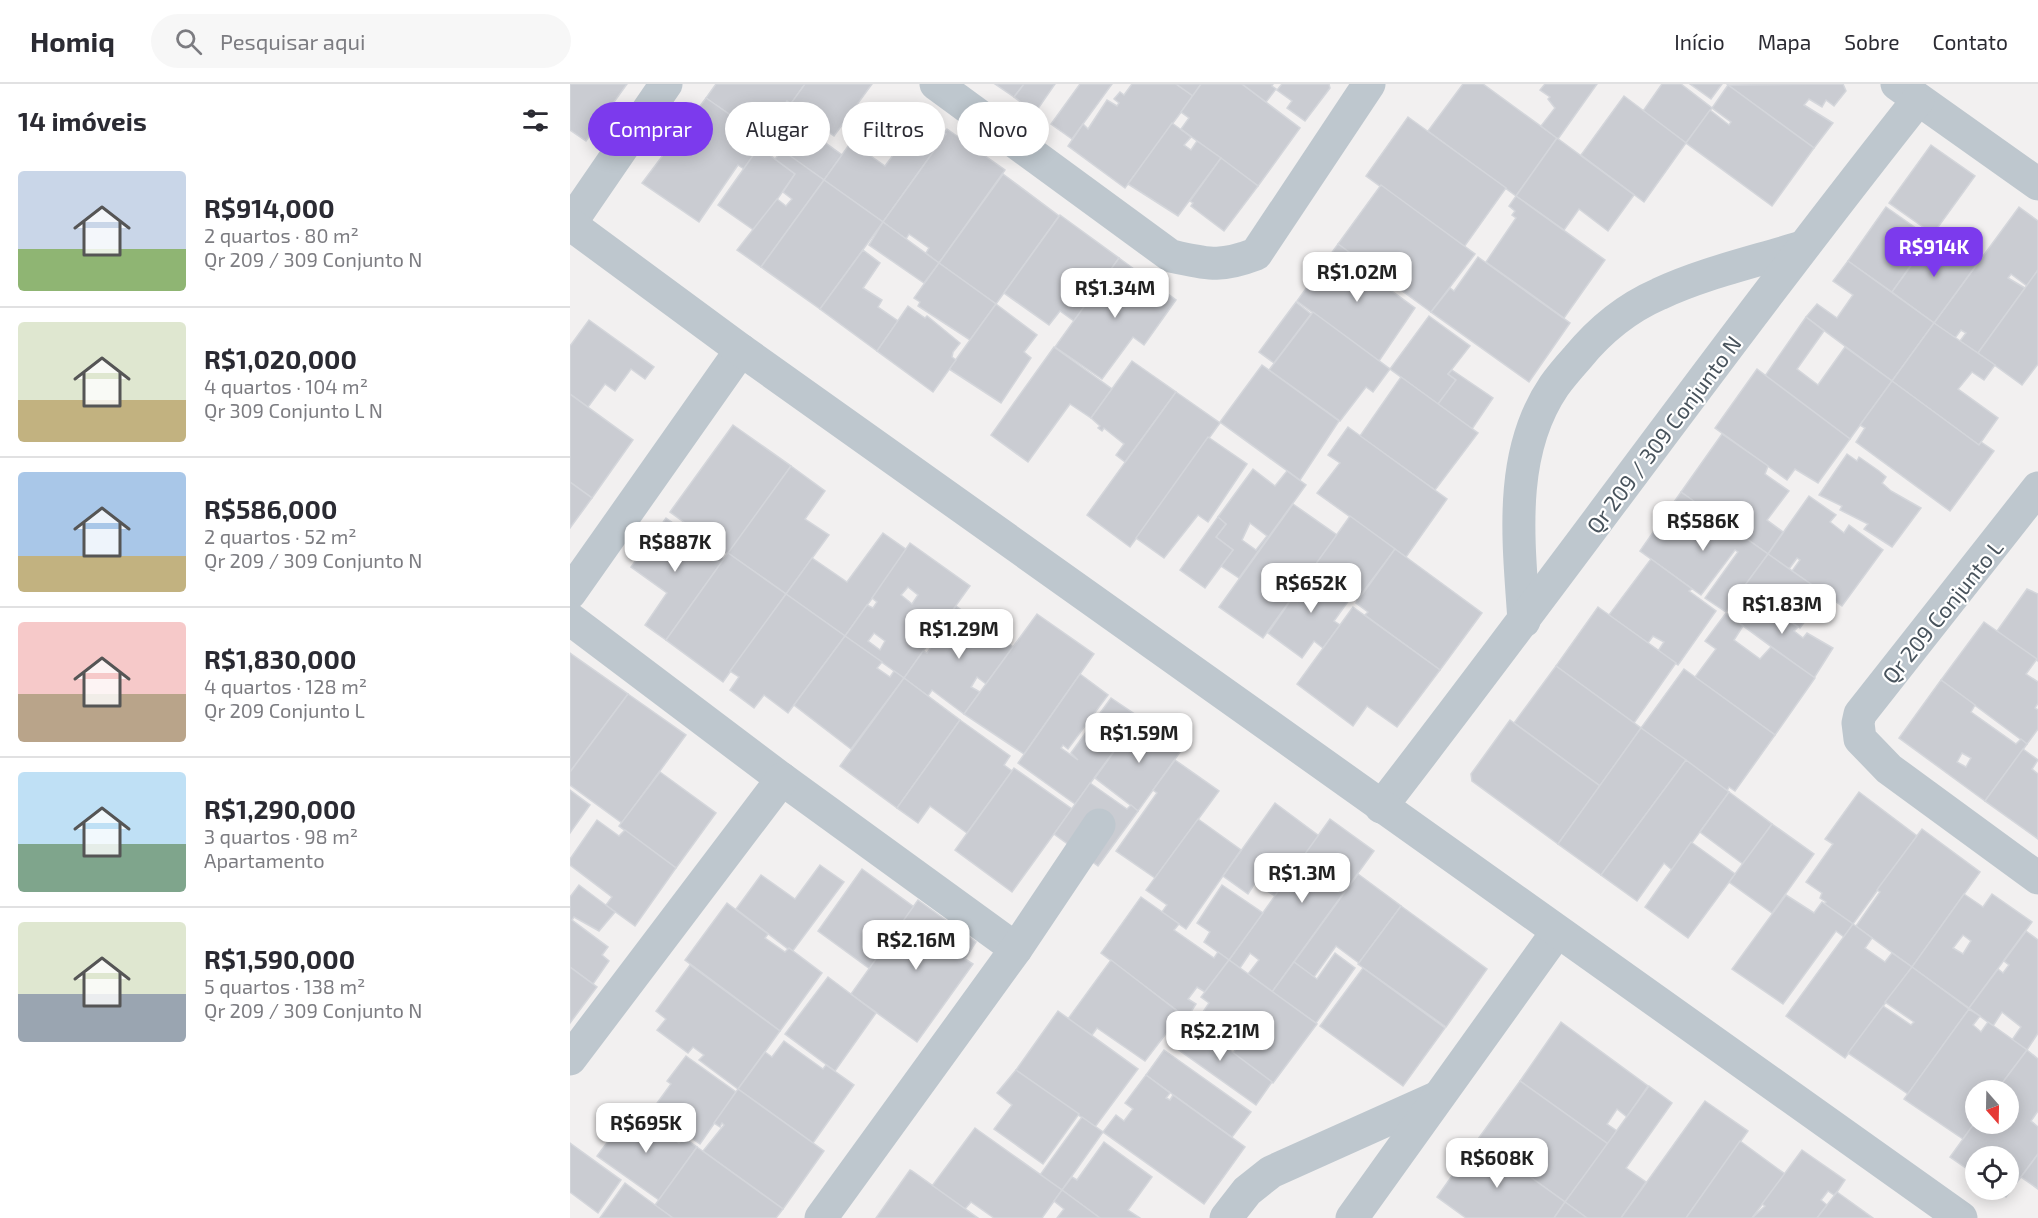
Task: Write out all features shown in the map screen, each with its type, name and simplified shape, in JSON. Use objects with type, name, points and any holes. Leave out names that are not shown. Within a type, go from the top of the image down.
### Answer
[{"type":"street","points":[[666,84],[570,224],[741,350],[1961,1218]]},
{"type":"street","points":[[936,84],[1171,256],[1204,263],[1229,264],[1256,254],[1369,84]]},
{"type":"street","points":[[1908,92],[2038,184]]},
{"type":"street","name":"Qr 209 / 309 Conjunto N","points":[[1381,807],[1524,621],[1802,247],[1908,92]]},
{"type":"street","points":[[1524,621],[1518,526],[1523,463],[1539,414],[1553,387],[1585,348],[1613,321],[1658,294],[1802,247]]},
{"type":"street","points":[[570,593],[741,350]]},
{"type":"street","name":"Qr 209 Conjunto L","points":[[2034,505],[1860,714],[1858,723],[1860,739],[1889,769],[2038,878]]},
{"type":"street","points":[[570,619],[782,779],[1016,950]]},
{"type":"street","points":[[570,1059],[782,779]]},
{"type":"street","points":[[821,1218],[1016,950],[1099,825]]},
{"type":"street","points":[[1352,1218],[1557,932]]},
{"type":"street","points":[[1227,1218],[1247,1191],[1271,1172],[1439,1096]]},
{"type":"building","points":[[570,84],[627,84],[614,102],[588,102],[588,138],[586,141],[570,130]]},
{"type":"building","points":[[716,84],[805,84],[792,102],[725,102],[725,111],[706,98]]},
{"type":"building","points":[[805,84],[872,84],[859,102],[842,102],[842,125],[834,136],[830,133],[830,102],[792,102]]},
{"type":"building","points":[[995,84],[1024,84],[1014,97]]},
{"type":"building","points":[[1024,84],[1055,84],[1043,102],[1021,102],[1014,97]]},
{"type":"building","points":[[1080,84],[1112,84],[1072,139],[1051,124]]},
{"type":"building","points":[[1132,84],[1176,84],[1193,96],[1125,188],[1068,146],[1083,124],[1088,129],[1107,100],[1117,106],[1119,103],[1114,99],[1120,92],[1124,95]]},
{"type":"building","points":[[1176,84],[1201,84],[1193,96]]},
{"type":"building","points":[[1201,84],[1242,84],[1300,128],[1258,186],[1181,129],[1189,118],[1181,112]]},
{"type":"building","points":[[1242,84],[1273,84],[1272,86],[1276,89],[1266,102]]},
{"type":"building","points":[[1282,84],[1329,84],[1330,88],[1305,121],[1287,108],[1292,101],[1277,90]]},
{"type":"building","points":[[1463,84],[1483,84],[1557,138],[1516,196],[1428,131]]},
{"type":"building","points":[[1545,84],[1597,84],[1558,139],[1541,126],[1555,108],[1548,99],[1550,97],[1540,90]]},
{"type":"building","points":[[1662,84],[1681,84],[1712,108],[1686,143],[1643,111]]},
{"type":"building","points":[[1690,84],[1722,84],[1711,99]]},
{"type":"building","points":[[1843,84],[1846,91],[1834,106],[1826,100],[1822,107],[1809,99],[1804,105],[1833,123],[1814,148],[1728,85]]},
{"type":"building","points":[[1728,85],[1814,148],[1772,206],[1686,143],[1710,110],[1729,125],[1731,122],[1712,108]]},
{"type":"building","points":[[1624,96],[1686,143],[1644,202],[1581,155]]},
{"type":"building","points":[[713,103],[725,111],[725,156],[753,156],[744,169],[738,165],[699,222],[642,183],[662,156],[713,156]]},
{"type":"building","points":[[1408,117],[1506,188],[1464,247],[1366,176]]},
{"type":"building","points":[[1172,123],[1191,137],[1184,145],[1191,150],[1197,141],[1221,158],[1178,216],[1128,184]]},
{"type":"building","points":[[947,129],[957,136],[957,156],[985,156],[1005,170],[939,263],[926,253],[929,248],[909,234],[906,239],[883,222],[930,156],[945,156]]},
{"type":"building","points":[[1557,138],[1634,195],[1608,231],[1579,209],[1564,230],[1516,196]]},
{"type":"building","points":[[1931,145],[1975,176],[1933,234],[1889,203]]},
{"type":"building","points":[[830,146],[842,155],[824,180],[789,156],[830,156]]},
{"type":"building","points":[[842,155],[871,156],[885,166],[892,156],[930,156],[883,222],[824,180]]},
{"type":"building","points":[[753,156],[771,156],[795,174],[755,231],[718,205]]},
{"type":"building","points":[[777,156],[790,156],[824,180],[761,267],[737,250],[777,199],[786,206],[792,199],[783,192],[795,174],[775,159]]},
{"type":"building","points":[[1221,158],[1258,186],[1224,231],[1191,206],[1193,203],[1190,201]]},
{"type":"building","points":[[1003,174],[1059,216],[996,304],[939,263]]},
{"type":"building","points":[[824,180],[883,222],[820,309],[761,267]]},
{"type":"building","points":[[1381,185],[1475,254],[1431,312],[1338,244]]},
{"type":"building","points":[[1516,196],[1605,260],[1564,318],[1486,262],[1516,218],[1512,215],[1515,211],[1509,206]]},
{"type":"building","points":[[1886,207],[1930,238],[1892,292],[1848,261]]},
{"type":"building","points":[[2019,207],[2038,221],[2038,270],[2027,286],[2011,274],[2008,278],[2025,288],[1978,353],[1960,341],[1966,333],[1961,330],[1955,338],[1934,323]]},
{"type":"building","points":[[1060,215],[1119,258],[1074,321],[1060,311],[1049,325],[1004,293]]},
{"type":"building","points":[[883,222],[939,263],[924,283],[869,245]]},
{"type":"building","points":[[1934,234],[1977,264],[1934,323],[1892,292]]},
{"type":"building","points":[[1338,244],[1389,281],[1385,286],[1415,308],[1379,361],[1297,301]]},
{"type":"building","points":[[863,250],[880,263],[863,288],[882,300],[878,307],[898,321],[877,351],[820,309]]},
{"type":"building","points":[[1478,257],[1570,323],[1529,382],[1431,312],[1450,288],[1454,291]]},
{"type":"building","points":[[1119,258],[1176,300],[1144,345],[1133,337],[1102,379],[1055,347]]},
{"type":"building","points":[[1848,261],[1934,323],[1892,381],[1806,317],[1817,304],[1837,318],[1853,295],[1833,281]]},
{"type":"building","points":[[939,263],[996,304],[970,340],[918,306],[920,302],[914,298]]},
{"type":"building","points":[[2038,270],[2038,364],[2022,385],[1978,353]]},
{"type":"building","points":[[1296,302],[1311,314],[1274,363],[1259,352]]},
{"type":"building","points":[[996,304],[1037,335],[1024,352],[1031,358],[1001,403],[949,369]]},
{"type":"building","points":[[908,306],[925,318],[927,316],[960,343],[953,352],[952,357],[956,360],[933,392],[877,351]]},
{"type":"building","points":[[1313,312],[1390,369],[1373,392],[1366,387],[1340,421],[1269,370]]},
{"type":"building","points":[[1429,316],[1470,346],[1448,374],[1456,380],[1438,404],[1390,369]]},
{"type":"building","points":[[1806,317],[1824,331],[1797,369],[1818,385],[1845,347],[1892,381],[1850,439],[1765,376]]},
{"type":"building","points":[[589,320],[654,367],[645,379],[631,369],[615,391],[605,384],[588,407],[570,394],[570,346]]},
{"type":"building","points":[[1934,323],[1995,365],[1984,380],[1972,372],[1958,389],[1998,418],[1979,445],[1892,381]]},
{"type":"building","points":[[1054,347],[1112,389],[1091,418],[1070,404],[1028,462],[991,435]]},
{"type":"building","points":[[1132,361],[1176,392],[1125,462],[1116,455],[1124,444],[1104,428],[1102,431],[1098,428],[1100,426],[1091,418]]},
{"type":"building","points":[[1262,365],[1339,421],[1300,480],[1220,422]]},
{"type":"building","points":[[1757,369],[1850,439],[1818,483],[1795,469],[1787,480],[1715,428]]},
{"type":"building","points":[[1452,370],[1493,398],[1472,429],[1438,404],[1456,380],[1448,374]]},
{"type":"building","points":[[1401,377],[1478,433],[1435,490],[1360,436]]},
{"type":"building","points":[[1892,381],[1979,445],[1981,442],[1994,451],[1950,511],[1856,442],[1865,428],[1860,425]]},
{"type":"building","points":[[1176,392],[1220,423],[1130,547],[1087,515]]},
{"type":"building","points":[[570,394],[633,440],[592,498],[570,482]]},
{"type":"building","points":[[733,425],[791,466],[728,554],[670,512]]},
{"type":"building","points":[[1348,427],[1447,499],[1406,557],[1317,493],[1340,463],[1328,455]]},
{"type":"building","points":[[1722,434],[1768,466],[1765,474],[1789,491],[1767,520],[1783,532],[1768,554],[1681,492]]},
{"type":"building","points":[[1208,437],[1247,464],[1208,522],[1198,515],[1164,558],[1136,538]]},
{"type":"building","points":[[1847,454],[1857,461],[1859,457],[1879,471],[1886,477],[1882,483],[1891,491],[1921,508],[1892,547],[1864,529],[1868,524],[1840,510],[1842,506],[1819,495]]},
{"type":"building","points":[[791,466],[825,491],[805,519],[829,535],[786,594],[728,553]]},
{"type":"building","points":[[1253,469],[1275,486],[1287,471],[1306,485],[1239,578],[1221,566],[1233,550],[1216,537],[1226,524],[1218,517]],"holes":[[[1250,523],[1267,536],[1256,550],[1242,540]]]},
{"type":"building","points":[[570,482],[592,498],[570,528]]},
{"type":"building","points":[[1681,492],[1768,554],[1726,612],[1705,598],[1738,552],[1735,550],[1701,595],[1640,551]]},
{"type":"building","points":[[1809,496],[1836,515],[1830,522],[1844,533],[1849,525],[1883,550],[1842,606],[1792,571],[1800,560],[1797,558],[1789,569],[1768,554]]},
{"type":"building","points":[[1293,504],[1337,535],[1263,638],[1219,607]]},
{"type":"building","points":[[1350,516],[1395,549],[1357,600],[1313,568]]},
{"type":"building","points":[[1218,517],[1226,524],[1216,537],[1233,550],[1205,588],[1180,570]]},
{"type":"building","points":[[666,518],[724,559],[666,640],[645,625],[667,593],[631,567]]},
{"type":"building","points":[[883,533],[907,550],[845,636],[786,594],[812,558],[847,582]]},
{"type":"building","points":[[910,543],[970,586],[904,678],[845,636],[867,605],[873,608],[877,602],[872,598]],"holes":[[[908,587],[918,595],[912,604],[901,595]],[[874,633],[885,641],[880,650],[868,641]]]},
{"type":"building","points":[[1395,549],[1482,613],[1440,670],[1365,615],[1368,612],[1356,603]]},
{"type":"building","points":[[728,553],[786,594],[723,682],[666,640]]},
{"type":"building","points":[[1768,554],[1825,594],[1800,628],[1748,593],[1746,595],[1740,592]]},
{"type":"building","points":[[1651,559],[1692,589],[1689,591],[1716,611],[1678,665],[1658,651],[1664,642],[1653,636],[1648,643],[1609,615]]},
{"type":"building","points":[[1313,568],[1352,596],[1334,621],[1340,625],[1323,648],[1314,641],[1302,658],[1268,633]]},
{"type":"building","points":[[2027,589],[2038,594],[2038,661],[1997,631]]},
{"type":"building","points":[[1748,593],[1798,627],[1794,631],[1803,638],[1807,633],[1833,648],[1814,678],[1731,617]]},
{"type":"building","points":[[786,594],[845,636],[788,713],[764,695],[754,708],[730,690],[739,677],[730,671]]},
{"type":"building","points":[[956,606],[1013,647],[986,684],[977,677],[971,687],[980,692],[964,714],[932,690],[928,696],[904,678],[923,651],[927,653],[939,636],[936,634]]},
{"type":"building","points":[[1353,607],[1440,670],[1397,727],[1367,706],[1353,726],[1297,684]]},
{"type":"building","points":[[1598,607],[1676,663],[1634,723],[1556,666]]},
{"type":"building","points":[[1726,613],[1743,626],[1734,640],[1760,659],[1771,647],[1815,678],[1775,735],[1695,677],[1716,649],[1705,641]]},
{"type":"building","points":[[1037,614],[1094,654],[1024,754],[964,714]]},
{"type":"building","points":[[1984,622],[2037,659],[2026,674],[2038,682],[2038,703],[2035,708],[2038,710],[2038,729],[2027,744],[1941,680]]},
{"type":"building","points":[[845,636],[882,662],[877,668],[890,677],[894,671],[904,678],[851,749],[794,705]]},
{"type":"building","points":[[570,653],[628,694],[570,772]]},
{"type":"building","points":[[1556,666],[1641,728],[1600,786],[1514,723]]},
{"type":"building","points":[[1684,669],[1775,735],[1735,791],[1729,787],[1727,791],[1641,728]]},
{"type":"building","points":[[1080,674],[1108,695],[1068,749],[1063,745],[1061,748],[1078,760],[1071,753],[1111,698],[1139,717],[1075,804],[1018,763]]},
{"type":"building","points":[[904,678],[960,720],[897,808],[840,766]]},
{"type":"building","points":[[1941,680],[1975,705],[1971,712],[2016,744],[2021,739],[2027,744],[1985,801],[1899,738]],"holes":[[[1962,753],[1971,758],[1966,767],[1957,762]]]},
{"type":"building","points":[[628,694],[686,735],[622,823],[570,785],[570,772]]},
{"type":"building","points":[[1139,717],[1183,748],[1138,811],[1095,778]]},
{"type":"building","points":[[960,720],[1010,756],[1004,765],[1012,771],[967,833],[930,806],[918,823],[897,808]]},
{"type":"building","points":[[1510,720],[1600,786],[1558,844],[1472,781],[1471,774]]},
{"type":"building","points":[[1641,728],[1686,760],[1601,875],[1558,844]]},
{"type":"building","points":[[2023,749],[2038,760],[2032,769],[2038,774],[2038,839],[1985,801]]},
{"type":"building","points":[[1175,760],[1219,791],[1155,878],[1116,851],[1157,793],[1153,790]]},
{"type":"building","points":[[1686,760],[1729,792],[1672,870],[1664,863],[1637,901],[1601,875]]},
{"type":"building","points":[[1014,768],[1072,809],[1012,892],[955,850]]},
{"type":"building","points":[[660,772],[716,813],[676,868],[619,826]]},
{"type":"building","points":[[1090,783],[1127,809],[1131,805],[1138,811],[1098,866],[1054,834]]},
{"type":"building","points":[[570,790],[590,805],[570,833]]},
{"type":"building","points":[[1729,792],[1772,824],[1743,864],[1700,832]]},
{"type":"building","points":[[1859,792],[1917,836],[1853,924],[1824,904],[1826,902],[1820,898],[1822,893],[1806,882],[1833,844],[1825,839]]},
{"type":"building","points":[[1275,803],[1319,836],[1275,896],[1255,883],[1248,894],[1223,876]]},
{"type":"building","points":[[1198,819],[1241,850],[1186,929],[1162,912],[1167,905],[1146,890]]},
{"type":"building","points":[[1330,819],[1374,851],[1272,992],[1248,974],[1259,960],[1250,953],[1240,968],[1229,960]]},
{"type":"building","points":[[597,820],[619,836],[625,830],[676,868],[635,926],[606,905],[612,897],[570,865],[570,859]]},
{"type":"building","points":[[1772,824],[1814,854],[1772,913],[1729,882]]},
{"type":"building","points":[[1922,829],[1980,872],[1912,967],[1856,926],[1880,892],[1877,890],[1879,887]]},
{"type":"building","points":[[1691,842],[1735,874],[1688,938],[1645,907]]},
{"type":"building","points":[[820,865],[844,882],[792,952],[736,909],[761,875],[795,899]]},
{"type":"building","points":[[862,869],[914,907],[870,969],[818,931]]},
{"type":"building","points":[[1358,874],[1401,906],[1359,963],[1336,946],[1314,977],[1294,962]]},
{"type":"building","points":[[579,885],[615,912],[599,931],[574,917],[572,920],[608,947],[602,955],[609,961],[593,984],[570,967],[570,897]]},
{"type":"building","points":[[1222,885],[1263,913],[1229,960],[1204,942],[1210,932],[1197,923]]},
{"type":"building","points":[[1964,894],[1983,907],[1992,894],[2032,922],[1969,1008],[1912,967]],"holes":[[[1963,935],[1971,941],[1963,954],[1953,948]]]},
{"type":"building","points":[[1786,895],[1814,913],[1822,902],[1853,924],[1844,937],[1836,931],[1783,1004],[1732,969]]},
{"type":"building","points":[[1141,897],[1179,924],[1174,930],[1214,958],[1218,952],[1229,960],[1205,992],[1197,987],[1188,999],[1196,1004],[1187,1018],[1101,953]]},
{"type":"building","points":[[918,900],[976,942],[965,959],[973,964],[917,1042],[851,994]]},
{"type":"building","points":[[727,903],[768,934],[765,938],[785,952],[789,948],[822,973],[780,1031],[685,960]]},
{"type":"building","points":[[1401,906],[1487,969],[1446,1027],[1358,964]]},
{"type":"building","points":[[1853,924],[1872,938],[1865,948],[1885,962],[1892,953],[1912,967],[1845,1058],[1786,1016]]},
{"type":"building","points":[[2026,931],[2038,940],[2038,1033],[2027,1050],[2012,1040],[2021,1027],[2002,1012],[1993,1026],[1969,1008],[1998,969],[2003,973],[2009,965],[2004,961]]},
{"type":"building","points":[[1335,953],[1355,968],[1316,1023],[1272,992],[1294,962],[1317,979]]},
{"type":"building","points":[[1111,960],[1181,1014],[1145,1061],[1097,1028],[1092,1035],[1068,1019]]},
{"type":"building","points":[[1229,960],[1317,1024],[1273,1083],[1233,1053],[1238,1046],[1199,1018],[1209,1003],[1201,997]]},
{"type":"building","points":[[690,965],[780,1031],[738,1089],[699,1060],[704,1055],[693,1047],[688,1053],[657,1030],[666,1019],[656,1011]]},
{"type":"building","points":[[570,967],[597,987],[570,1023]]},
{"type":"building","points":[[1912,967],[1969,1009],[1908,1094],[1848,1053],[1883,1006],[1911,1025],[1914,1022],[1885,1002]]},
{"type":"building","points":[[1363,968],[1445,1028],[1403,1086],[1320,1026]]},
{"type":"building","points":[[828,977],[876,1013],[835,1071],[785,1034]]},
{"type":"building","points":[[1969,1009],[1980,1016],[1973,1025],[1981,1032],[1988,1022],[2027,1050],[2004,1080],[1965,1080],[1967,1134],[1963,1139],[1904,1099]]},
{"type":"building","points":[[1058,1011],[1138,1069],[1095,1127],[1016,1070]]},
{"type":"building","points":[[1187,1018],[1272,1082],[1256,1105],[1169,1043]]},
{"type":"building","points":[[1561,1022],[1648,1086],[1627,1117],[1617,1109],[1607,1124],[1617,1131],[1608,1144],[1520,1081]]},
{"type":"building","points":[[784,1041],[823,1069],[826,1065],[854,1085],[813,1143],[738,1089],[765,1052],[772,1057]]},
{"type":"building","points":[[1164,1050],[1251,1112],[1232,1137],[1146,1075]]},
{"type":"building","points":[[2027,1050],[2038,1059],[2038,1111],[2031,1121],[2038,1127],[2038,1154],[2019,1180],[2019,1146],[1965,1146],[1965,1167],[1950,1157],[1967,1134],[2019,1134],[2019,1080],[2004,1080]]},
{"type":"building","points":[[686,1056],[736,1092],[700,1144],[652,1110],[671,1084],[667,1081]]},
{"type":"building","points":[[1016,1070],[1079,1114],[1043,1164],[994,1129],[1012,1105],[997,1093]]},
{"type":"building","points":[[1146,1075],[1170,1093],[1166,1098],[1170,1100],[1173,1095],[1245,1147],[1204,1204],[1103,1132],[1116,1115],[1124,1121],[1133,1109],[1125,1103]]},
{"type":"building","points":[[1520,1081],[1608,1144],[1565,1202],[1478,1139]]},
{"type":"building","points":[[1649,1086],[1672,1103],[1626,1168],[1646,1182],[1621,1218],[1587,1218],[1565,1202]]},
{"type":"building","points":[[738,1089],[824,1151],[783,1209],[703,1151],[724,1125],[722,1123],[720,1127],[714,1123]]},
{"type":"building","points":[[1705,1101],[1748,1131],[1686,1218],[1621,1218]]},
{"type":"building","points":[[632,1109],[679,1143],[684,1138],[697,1147],[659,1200],[597,1156]]},
{"type":"building","points":[[1082,1117],[1103,1132],[1062,1190],[1040,1175]]},
{"type":"building","points":[[975,1128],[1062,1190],[1042,1218],[994,1218],[971,1202],[965,1209],[932,1186]]},
{"type":"building","points":[[1478,1139],[1565,1202],[1554,1218],[1466,1218],[1437,1197]]},
{"type":"building","points":[[1740,1141],[1785,1174],[1752,1218],[1686,1218]]},
{"type":"building","points":[[1104,1142],[1152,1177],[1128,1210],[1140,1218],[1100,1218],[1062,1190],[1072,1177],[1077,1180]]},
{"type":"building","points":[[570,1143],[621,1180],[598,1213],[570,1192]]},
{"type":"building","points":[[697,1147],[783,1209],[776,1218],[673,1218],[655,1205]]},
{"type":"building","points":[[1802,1150],[1845,1180],[1837,1192],[1834,1195],[1828,1191],[1821,1200],[1827,1205],[1817,1218],[1752,1218],[1765,1206],[1762,1204]]},
{"type":"building","points":[[2038,1154],[2038,1189],[2021,1177]]},
{"type":"building","points":[[910,1170],[912,1171],[978,1218],[876,1218]]},
{"type":"building","points":[[625,1183],[655,1205],[673,1218],[600,1218]]},
{"type":"building","points":[[1062,1190],[1100,1218],[1057,1218],[1064,1209],[1054,1201]]},
{"type":"building","points":[[1837,1192],[1873,1218],[1817,1218]]},
{"type":"building","points":[[1565,1202],[1587,1218],[1554,1218]]}]
